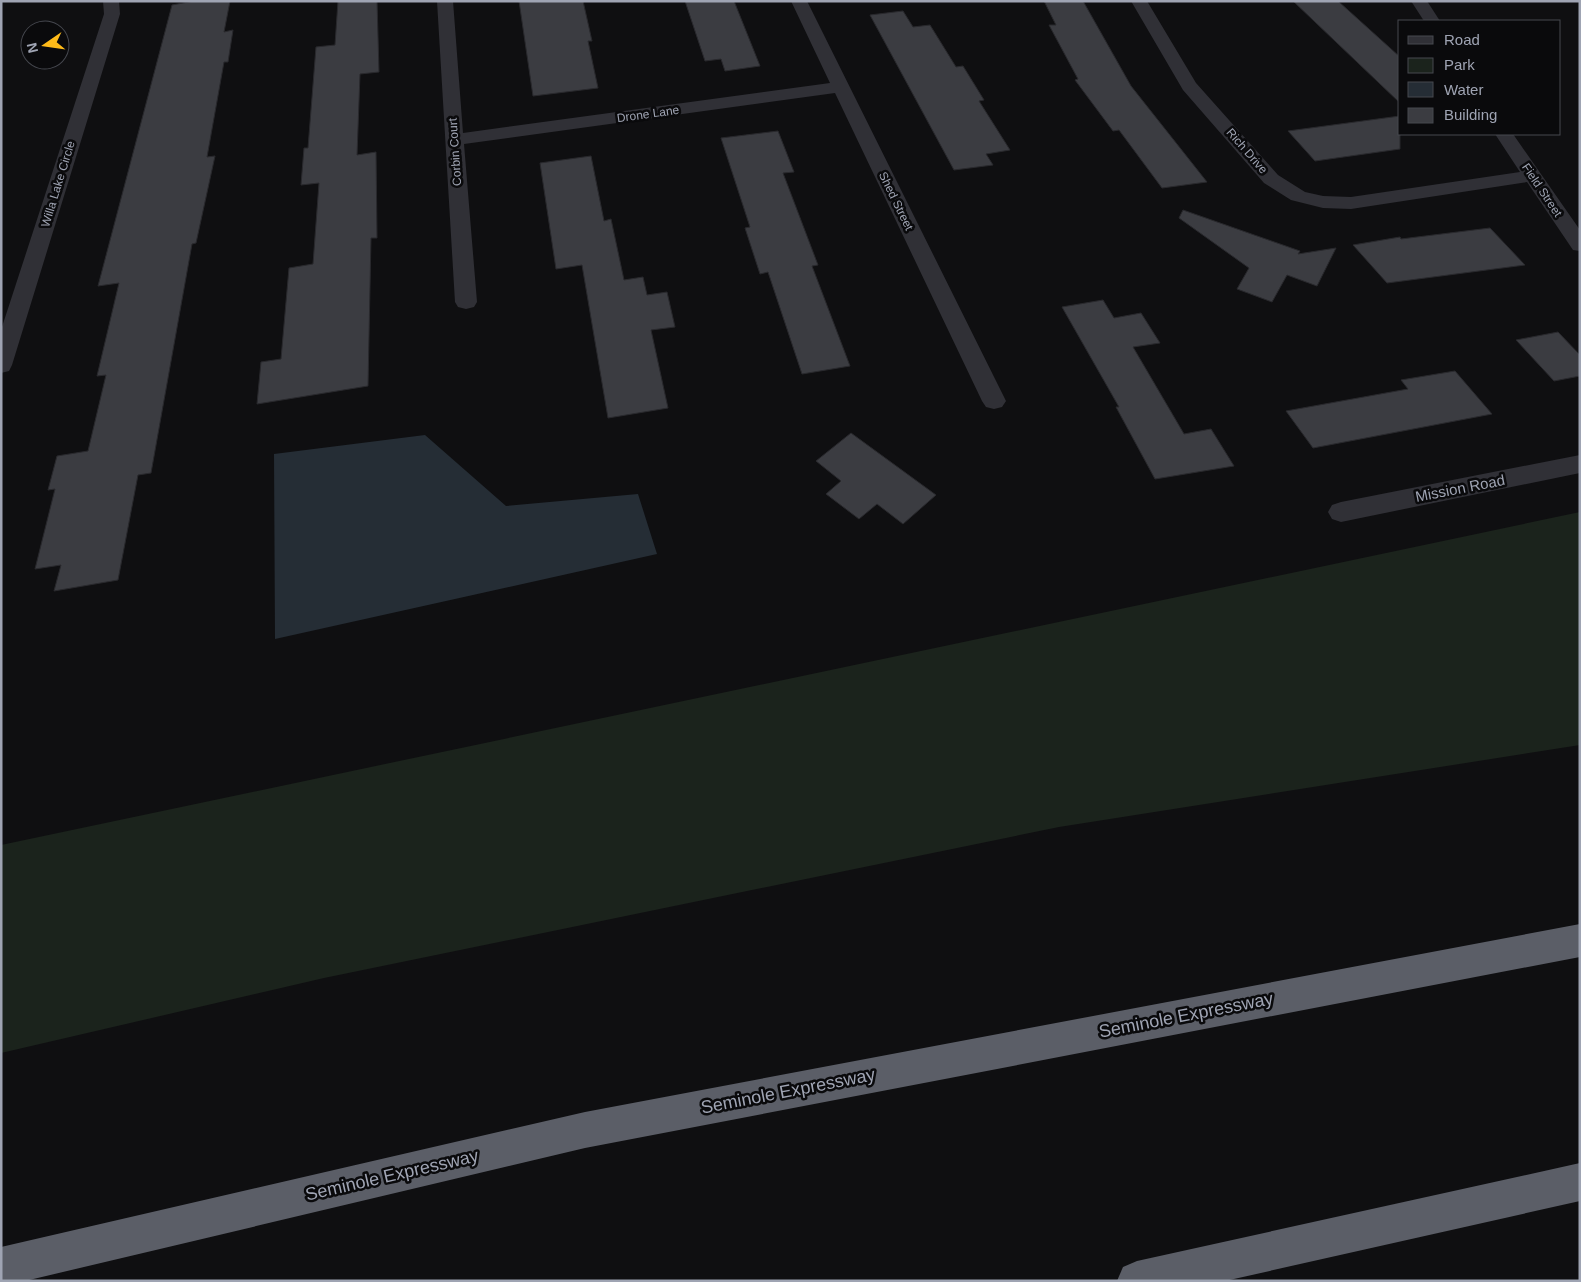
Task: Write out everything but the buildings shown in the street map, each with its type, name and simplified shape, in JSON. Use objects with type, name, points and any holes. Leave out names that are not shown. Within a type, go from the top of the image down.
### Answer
[{"type":"highway","name":"Seminole Expressway","points":[[1,1267],[585,1130],[1580,940]]},
{"type":"highway","points":[[1137,1281],[1580,1182]]},
{"type":"street","name":"Willa Lake Circle","points":[[1,366],[112,14],[111,1]]},
{"type":"street","name":"Corbin Court","points":[[446,1],[466,302]]},
{"type":"street","name":"Shed Street","points":[[799,1],[994,401]]},
{"type":"street","name":"Rich Drive","points":[[1139,1],[1189,86],[1272,179],[1298,196],[1323,202],[1351,203],[1532,176]]},
{"type":"street","points":[[1419,1],[1431,20]]},
{"type":"street","name":"Drone Lane","points":[[454,140],[841,87]]},
{"type":"street","name":"Field Street","points":[[1505,135],[1580,245]]},
{"type":"street","name":"Mission Road","points":[[1341,512],[1580,464]]},
{"type":"green space","points":[[1580,512],[1580,745],[1059,827],[324,978],[1,1053],[1,845]]},
{"type":"water","points":[[425,435],[506,506],[638,494],[657,554],[275,639],[274,454]]}]
